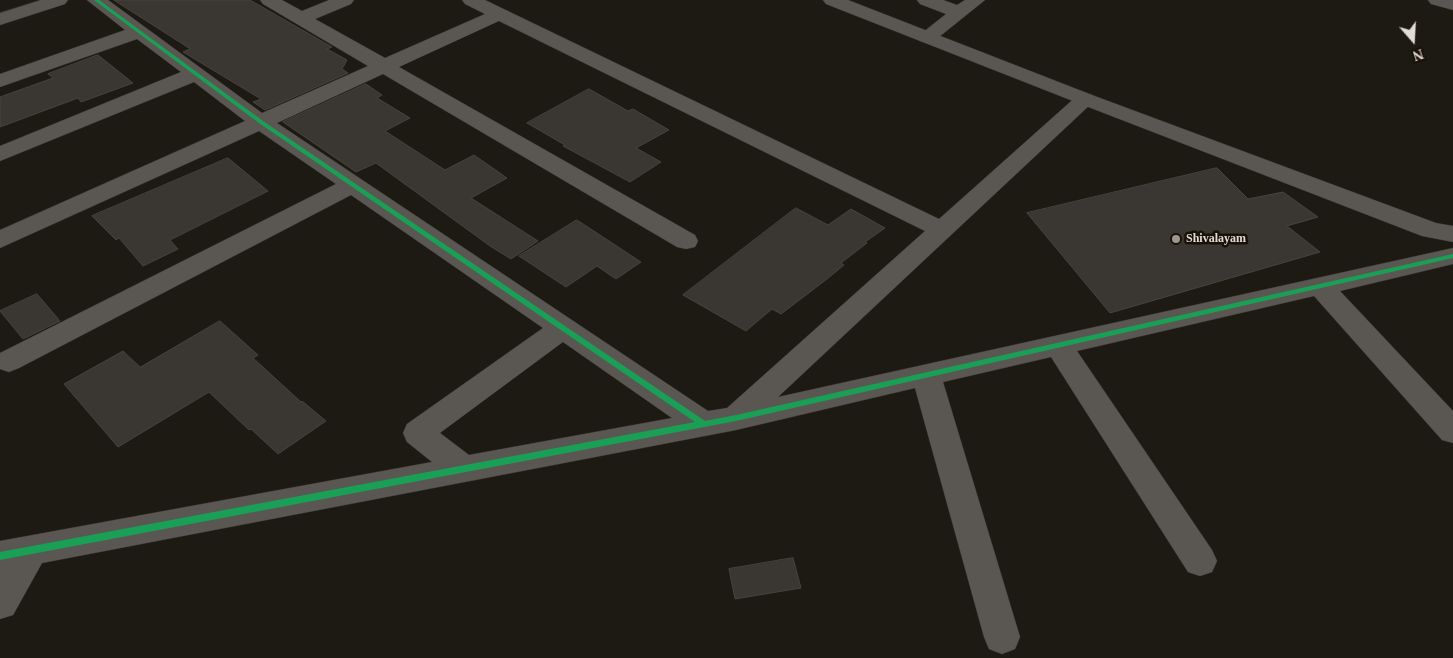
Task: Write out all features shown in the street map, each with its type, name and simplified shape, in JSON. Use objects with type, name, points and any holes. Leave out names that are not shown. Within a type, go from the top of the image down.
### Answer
[{"type":"street","points":[[0,19],[59,0]]},
{"type":"street","points":[[96,0],[261,122],[704,424]]},
{"type":"street","points":[[270,0],[686,241]]},
{"type":"street","points":[[301,18],[346,0]]},
{"type":"street","points":[[471,0],[942,230]]},
{"type":"street","points":[[832,0],[1085,99],[1431,230],[1453,234]]},
{"type":"street","points":[[926,0],[959,12]]},
{"type":"street","points":[[927,37],[976,0]]},
{"type":"street","points":[[1437,0],[1453,5]]},
{"type":"street","points":[[0,240],[499,14]]},
{"type":"street","points":[[0,81],[138,32]]},
{"type":"street","points":[[0,154],[195,74]]},
{"type":"street","points":[[736,418],[1085,99]]},
{"type":"street","points":[[9,361],[352,185]]},
{"type":"street","points":[[0,603],[15,553],[736,418],[1453,256]]},
{"type":"street","points":[[1320,286],[1453,431]]},
{"type":"street","points":[[464,469],[418,433],[563,328]]},
{"type":"street","points":[[1058,345],[1200,561]]},
{"type":"street","points":[[926,375],[1002,637]]},
{"type":"building","points":[[114,0],[250,0],[332,47],[327,49],[347,60],[342,69],[348,73],[265,110],[253,102],[261,99],[183,52],[190,49]]},
{"type":"building","points":[[98,55],[133,83],[81,102],[78,98],[0,127],[0,97],[53,78],[48,74]]},
{"type":"building","points":[[366,84],[382,95],[377,98],[410,118],[385,131],[445,170],[474,155],[507,178],[471,198],[538,241],[511,259],[490,246],[376,163],[356,172],[283,122]]},
{"type":"building","points":[[589,89],[628,111],[633,109],[669,130],[636,148],[661,162],[630,182],[563,146],[565,145],[527,123]]},
{"type":"building","points":[[228,158],[268,191],[170,240],[178,249],[143,266],[119,238],[116,240],[92,216]]},
{"type":"building","name":"Shivalayam","points":[[1217,168],[1248,199],[1283,192],[1318,217],[1287,226],[1320,252],[1110,313],[1027,213]]},
{"type":"building","points":[[796,208],[828,225],[851,209],[885,228],[841,263],[844,265],[781,314],[772,309],[746,331],[683,295]]},
{"type":"building","points":[[577,220],[641,262],[616,279],[597,266],[566,287],[519,256]]},
{"type":"building","points":[[37,294],[60,321],[23,339],[0,311]]},
{"type":"building","points":[[220,321],[258,355],[253,358],[301,402],[326,421],[278,454],[251,429],[249,430],[209,392],[118,447],[64,384],[123,351],[140,367]]},
{"type":"building","points":[[793,558],[801,588],[735,599],[729,569]]},
{"type":"cycle path","points":[[96,0],[261,122],[704,424]]},
{"type":"cycle path","points":[[0,556],[736,418],[1453,256]]},
{"type":"place","name":"Shivalayam","points":[[1176,239]]}]
